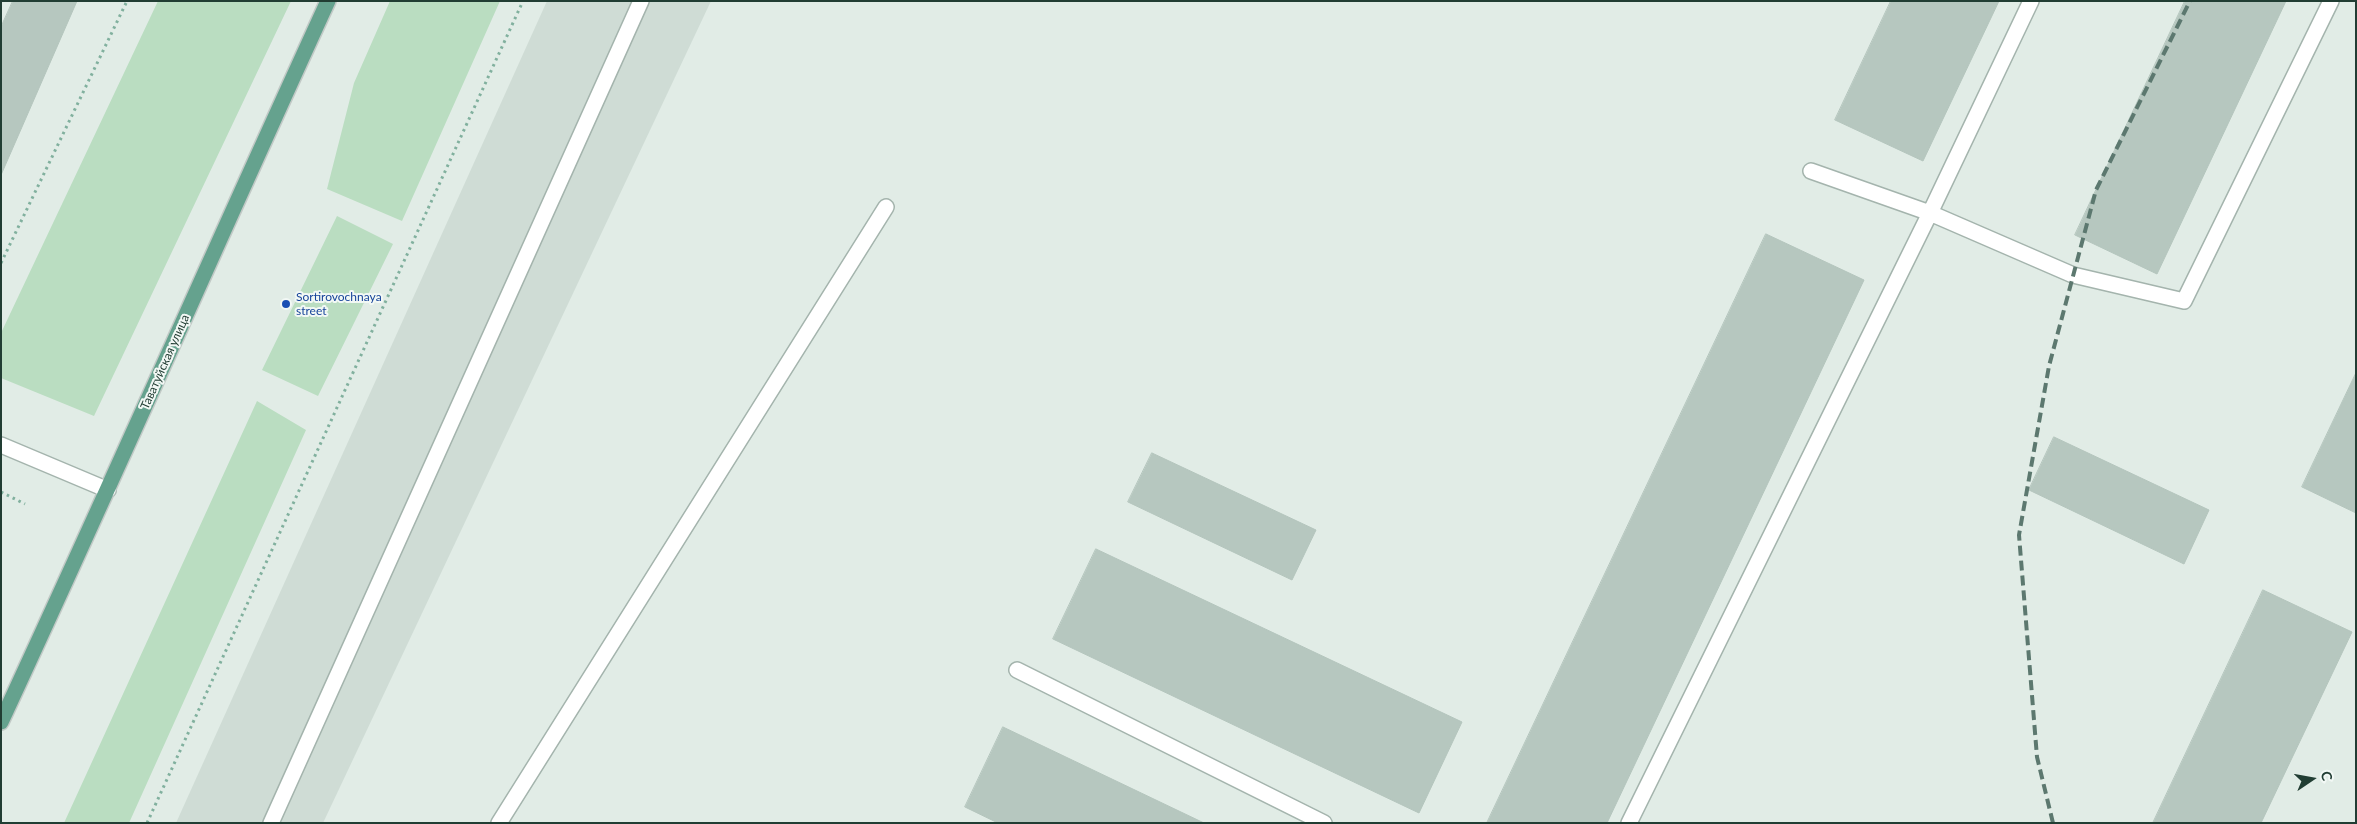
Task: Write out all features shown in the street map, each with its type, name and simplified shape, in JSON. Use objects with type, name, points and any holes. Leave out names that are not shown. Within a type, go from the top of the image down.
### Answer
[{"type":"main road","name":"Таватуйская улица","points":[[1,722],[108,490],[210,259],[328,1]]},
{"type":"street","points":[[271,823],[641,1]]},
{"type":"street","points":[[1629,823],[1930,212],[2031,1]]},
{"type":"street","points":[[1811,172],[1930,212],[2073,275],[2184,301],[2331,1]]},
{"type":"street","points":[[499,823],[886,207]]},
{"type":"street","points":[[1,445],[108,490]]},
{"type":"street","points":[[1018,670],[1324,823]]},
{"type":"path","points":[[1,263],[127,1]]},
{"type":"path","points":[[147,823],[523,1]]},
{"type":"path","points":[[1,492],[25,504]]},
{"type":"shaded area","points":[[547,1],[711,1],[323,823],[176,823]]},
{"type":"green space","points":[[158,1],[291,1],[94,416],[1,378],[1,333]]},
{"type":"green space","points":[[390,1],[500,1],[402,221],[327,189],[354,83]]},
{"type":"green space","points":[[337,216],[393,244],[318,396],[262,370]]},
{"type":"green space","points":[[257,401],[306,430],[129,823],[64,823]]},
{"type":"building","points":[[13,1],[77,1],[1,175],[1,27]]},
{"type":"building","points":[[1891,1],[1999,1],[1923,161],[1835,120]]},
{"type":"building","points":[[2185,1],[2286,1],[2157,274],[2075,235]]},
{"type":"building","points":[[1766,234],[1864,280],[1607,823],[1487,823]]},
{"type":"building","points":[[2356,373],[2356,513],[2302,487]]},
{"type":"building","points":[[2054,437],[2209,510],[2184,564],[2029,490]]},
{"type":"building","points":[[1152,453],[1316,530],[1292,580],[1128,502]]},
{"type":"building","points":[[1096,549],[1462,722],[1419,813],[1053,639]]},
{"type":"building","points":[[2263,590],[2352,632],[2261,823],[2153,823]]},
{"type":"building","points":[[1003,727],[1204,823],[998,823],[965,807]]},
{"type":"railway","points":[[2053,823],[2037,757],[2019,535],[2049,366],[2096,190],[2190,1]]},
{"type":"place","name":"Sortirovochnaya street","points":[[286,304]]}]
